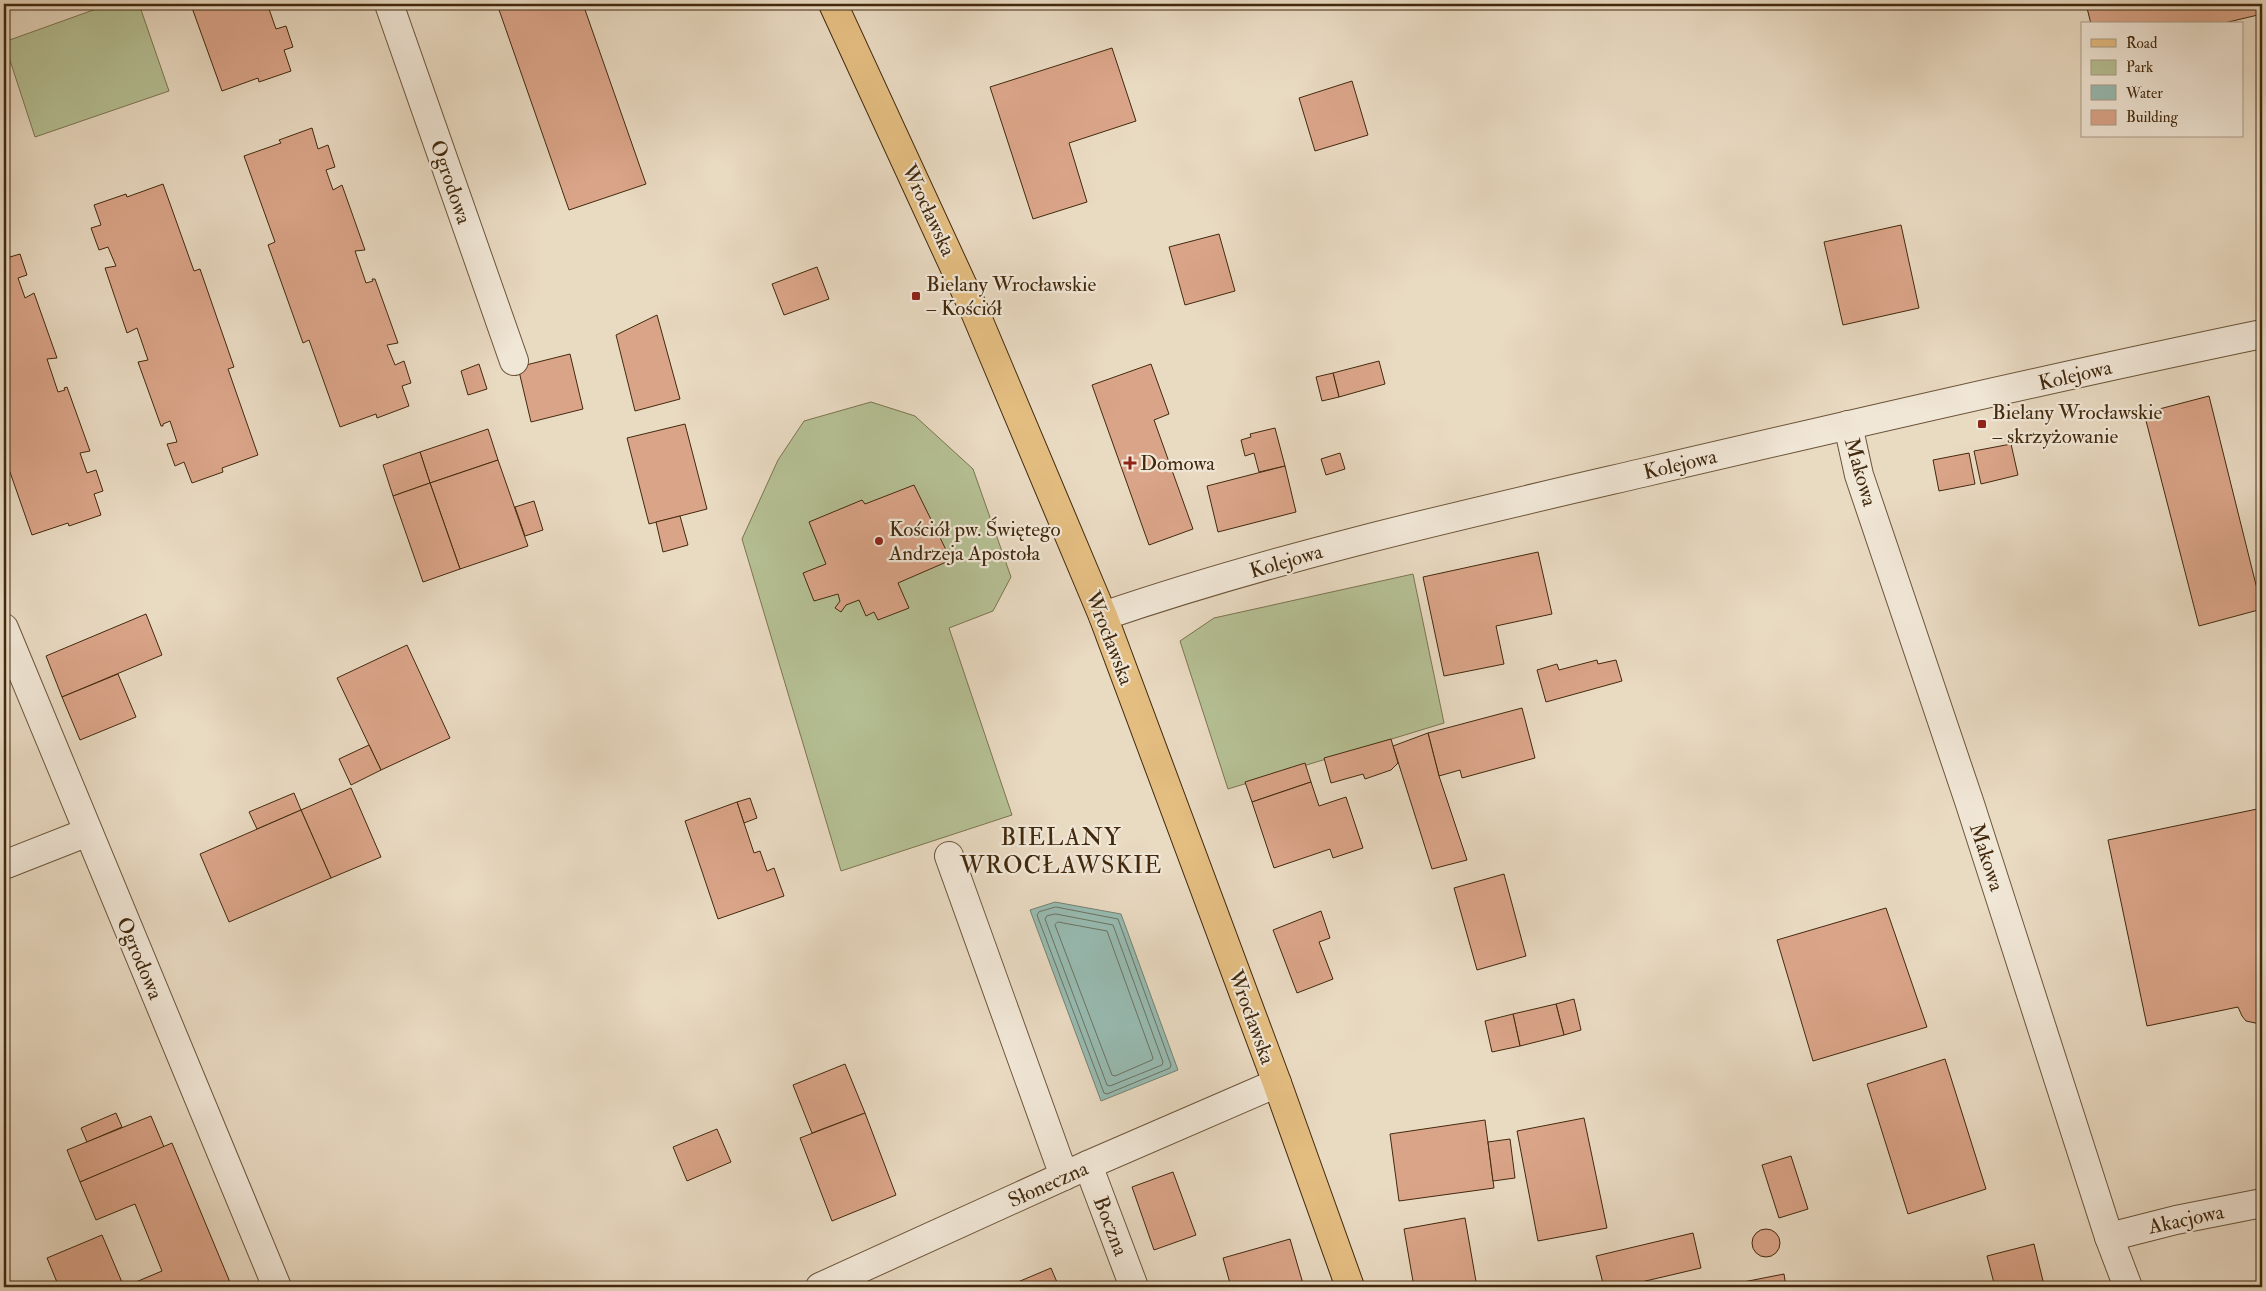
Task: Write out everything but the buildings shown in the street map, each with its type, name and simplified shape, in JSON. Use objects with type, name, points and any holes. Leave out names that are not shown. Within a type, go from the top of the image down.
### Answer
[{"type":"main road","name":"Wrocławska","points":[[834,4],[976,312],[1103,616],[1277,1083],[1350,1287]]},
{"type":"street","name":"Ogrodowa","points":[[388,4],[514,360]]},
{"type":"street","name":"Kolejowa","points":[[1103,616],[1175,591],[1385,533],[1848,425],[2262,334]]},
{"type":"street","name":"Makowa","points":[[1848,425],[1859,475],[1970,804],[2109,1237],[2128,1287]]},
{"type":"street","name":"Ogrodowa","points":[[4,628],[277,1287]]},
{"type":"street","points":[[4,865],[88,832]]},
{"type":"street","name":"Boczna","points":[[949,856],[1076,1170],[1134,1287]]},
{"type":"street","name":"Słoneczna","points":[[820,1287],[1076,1170],[1277,1083]]},
{"type":"street","name":"Akacjowa","points":[[2109,1237],[2176,1220],[2262,1203]]},
{"type":"green space","points":[[110,4],[139,4],[169,91],[35,137],[4,42]]},
{"type":"green space","points":[[871,402],[915,416],[973,469],[1011,577],[993,611],[949,628],[1012,815],[841,871],[742,539],[778,460],[804,421]]},
{"type":"green space","points":[[1413,574],[1444,723],[1228,789],[1180,641],[1214,618]]},
{"type":"water","points":[[1055,902],[1121,914],[1178,1070],[1101,1101],[1030,910]]},
{"type":"place","name":"Bielany Wrocławskie – Kościół","points":[[916,296]]},
{"type":"place","name":"Bielany Wrocławskie – skrzyżowanie","points":[[1982,424]]},
{"type":"place","name":"Domowa","points":[[1130,463]]},
{"type":"place","name":"Kościół pw. Świętego Andrzeja Apostoła","points":[[879,541]]},
{"type":"district","name":"BIELANY WROCŁAWSKIE","points":[[1061,851]]}]
